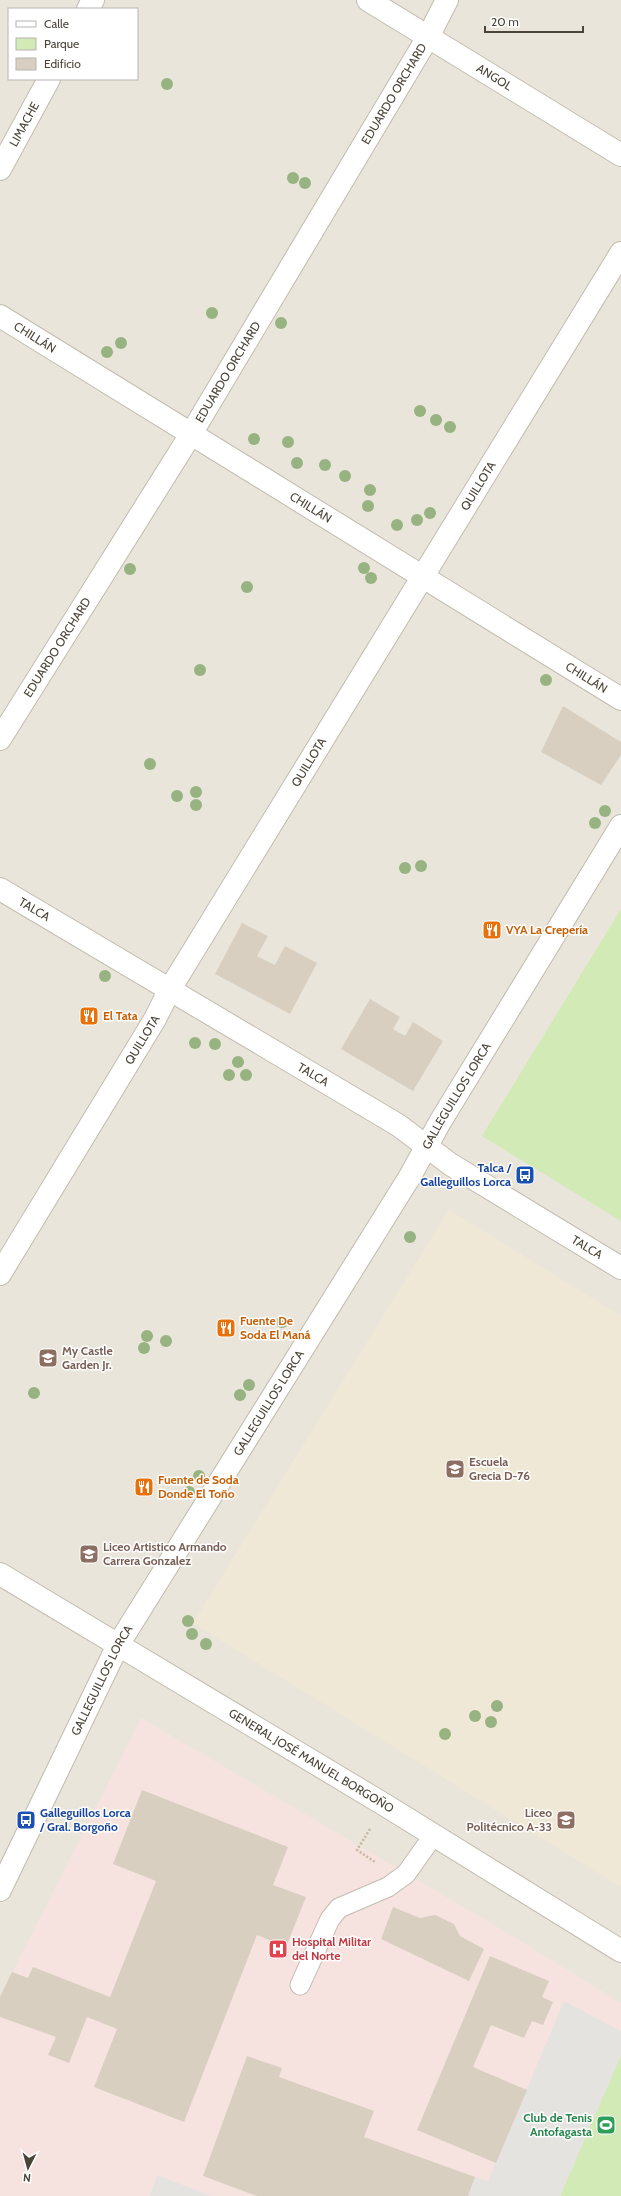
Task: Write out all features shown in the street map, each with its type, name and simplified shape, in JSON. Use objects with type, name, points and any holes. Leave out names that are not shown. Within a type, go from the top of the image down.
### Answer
[{"type":"street","name":"ANGOL","points":[[368,0],[621,156]]},
{"type":"street","name":"EDUARDO ORCHARD","points":[[0,740],[191,434],[428,37],[447,0]]},
{"type":"street","name":"LIMACHE","points":[[0,169],[48,80]]},
{"type":"street","name":"QUILLOTA","points":[[0,1274],[151,1026],[170,989],[424,577],[621,253]]},
{"type":"street","name":"CHILLÁN","points":[[0,316],[621,699]]},
{"type":"street","name":"GALLEGUILLOS LORCA","points":[[0,1890],[118,1645],[409,1178],[425,1146],[621,826]]},
{"type":"street","name":"TALCA","points":[[0,889],[398,1125],[425,1146],[621,1268]]},
{"type":"street","name":"GENERAL JOSÉ MANUEL BORGOÑO","points":[[0,1574],[385,1805],[621,1951]]},
{"type":"lane","points":[[300,1985],[330,1918],[339,1908],[388,1887],[406,1874],[433,1836]]},
{"type":"path","points":[[380,1866],[357,1850],[385,1805]]},
{"type":"shaded area","points":[[0,0],[621,0],[621,2196],[0,2196]]},
{"type":"shaded area","name":"Escuela Grecia D-76","points":[[449,1210],[621,1316],[621,1887],[193,1623]]},
{"type":"shaded area","name":"Hospital Militar del Norte","points":[[141,1718],[494,1925],[621,2003],[621,2055],[560,2196],[0,2196],[0,1997]]},
{"type":"shaded area","points":[[564,2001],[621,2031],[621,2055],[560,2196],[468,2196],[475,2177],[488,2181]]},
{"type":"shaded area","points":[[157,2175],[212,2196],[150,2196]]},
{"type":"green space","points":[[621,909],[621,1221],[482,1136]]},
{"type":"green space","name":"Club de Tenis Antofagasta","points":[[621,2055],[621,2196],[560,2196]]},
{"type":"building","points":[[563,706],[621,742],[621,755],[601,785],[541,752]]},
{"type":"building","points":[[242,923],[268,936],[257,956],[275,965],[285,946],[317,963],[290,1014],[215,974]]},
{"type":"building","points":[[370,999],[400,1017],[393,1029],[405,1036],[413,1022],[443,1041],[413,1091],[341,1049]]},
{"type":"building","points":[[142,1790],[288,1847],[273,1885],[306,1897],[286,1947],[257,1935],[184,2122],[94,2087],[117,2029],[87,2017],[69,2063],[48,2055],[56,2037],[0,2017],[0,1997],[12,1972],[28,1978],[33,1967],[110,1997],[156,1881],[113,1864]]},
{"type":"building","points":[[393,1907],[420,1918],[435,1915],[454,1924],[460,1936],[484,1949],[469,1981],[381,1939]]},
{"type":"building","points":[[490,1956],[549,1981],[542,1997],[553,2002],[543,2025],[532,2021],[524,2038],[491,2025],[473,2067],[527,2090],[496,2163],[417,2130]]},
{"type":"building","points":[[247,2056],[282,2068],[279,2077],[374,2111],[364,2137],[475,2177],[468,2196],[257,2196],[203,2176]]},
{"type":"place","name":"VYA La Crepería","points":[[492,930]]},
{"type":"place","name":"El Tata","points":[[89,1016]]},
{"type":"place","name":"Talca / Galleguillos Lorca","points":[[525,1175]]},
{"type":"place","name":"Fuente De Soda El Maná","points":[[226,1328]]},
{"type":"place","name":"My Castle Garden Jr.","points":[[48,1358]]},
{"type":"place","name":"Escuela Grecia D-76","points":[[455,1469]]},
{"type":"place","name":"Fuente de Soda Donde El Toño","points":[[144,1487]]},
{"type":"place","name":"Liceo Artistico Armando Carrera Gonzalez","points":[[89,1554]]},
{"type":"place","name":"Galleguillos Lorca / Gral. Borgoño","points":[[26,1820]]},
{"type":"place","name":"Liceo Politécnico A-33","points":[[566,1820]]},
{"type":"place","name":"Hospital Militar del Norte","points":[[278,1949]]},
{"type":"place","name":"Club de Tenis Antofagasta","points":[[606,2125]]}]
